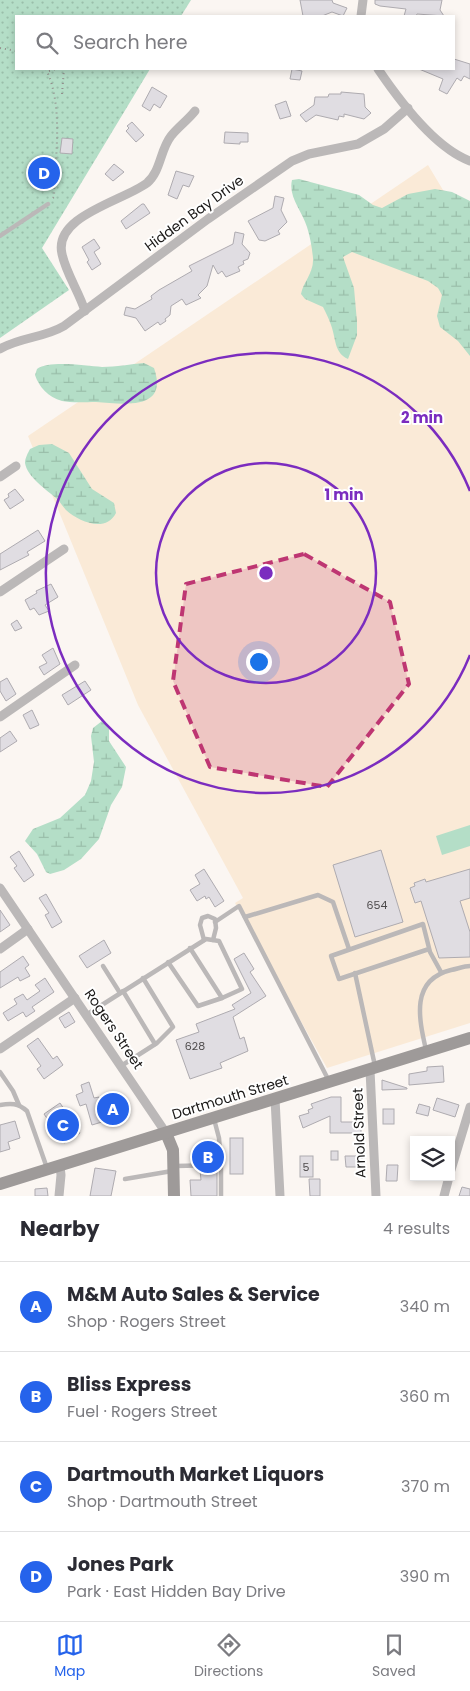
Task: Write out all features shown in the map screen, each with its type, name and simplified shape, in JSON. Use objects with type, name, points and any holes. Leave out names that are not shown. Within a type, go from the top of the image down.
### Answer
[{"type":"main road","name":"Dartmouth Street","points":[[0,1184],[470,1038]]},
{"type":"main road","name":"Rogers Street","points":[[166,1133],[173,1150],[174,1196]]},
{"type":"street","points":[[361,15],[363,0]]},
{"type":"street","points":[[379,70],[408,108],[448,149],[470,161]]},
{"type":"street","name":"Hidden Bay Drive","points":[[0,350],[10,344],[48,335],[85,311],[208,219],[292,161],[309,154],[358,144],[384,128],[408,108]]},
{"type":"street","points":[[85,311],[63,259],[61,243],[65,234],[83,217],[150,180],[171,135],[195,111]]},
{"type":"street","points":[[0,477],[16,466]]},
{"type":"street","points":[[0,592],[64,549]]},
{"type":"street","points":[[0,717],[75,665]]},
{"type":"street","name":"Rogers Street","points":[[0,888],[166,1133]]},
{"type":"street","points":[[0,949],[28,929]]},
{"type":"street","points":[[0,1049],[74,998]]},
{"type":"street","name":"Arnold Street","points":[[373,1069],[376,1196]]},
{"type":"street","points":[[275,1099],[280,1196]]},
{"type":"street","points":[[455,1157],[470,1107]]},
{"type":"street","points":[[59,1196],[60,1166]]},
{"type":"street","points":[[444,1196],[448,1181]]},
{"type":"lane","points":[[0,236],[48,204]]},
{"type":"lane","points":[[245,917],[318,895],[333,902],[350,949]]},
{"type":"lane","points":[[215,922],[239,906],[330,1082]]},
{"type":"lane","points":[[204,940],[200,925],[202,918],[208,916],[215,919],[213,940]]},
{"type":"lane","points":[[430,951],[339,979],[331,956],[423,924],[430,951],[442,972]]},
{"type":"lane","points":[[86,1015],[121,992],[168,962],[190,948],[204,940],[218,941],[242,989],[198,1006],[168,962]]},
{"type":"lane","points":[[190,948],[222,998]]},
{"type":"lane","points":[[103,966],[155,1044]]},
{"type":"lane","points":[[426,1052],[420,1021],[420,1000],[427,984],[442,972],[470,966]]},
{"type":"lane","points":[[355,973],[373,1069]]},
{"type":"lane","points":[[121,1066],[155,1044],[173,1027],[143,978]]},
{"type":"lane","points":[[0,1072],[13,1091],[19,1105],[27,1111],[47,1170]]},
{"type":"lane","points":[[0,1105],[19,1105]]},
{"type":"lane","points":[[214,1118],[219,1138],[221,1196]]},
{"type":"lane","points":[[125,1179],[174,1169],[220,1165]]},
{"type":"path","points":[[0,48],[15,51]]},
{"type":"path","points":[[47,70],[54,95],[57,136],[54,197],[48,204]]},
{"type":"path","points":[[62,94],[64,70]]},
{"type":"highlighted area","points":[[304,554],[390,602],[409,684],[327,787],[210,767],[173,681],[186,584]]},
{"type":"shaded area","points":[[428,165],[470,235],[470,1023],[327,1068],[235,903],[243,898],[138,705],[28,436]]},
{"type":"green space","points":[[0,0],[191,0],[182,15],[15,15],[15,70],[149,70],[42,248],[69,290],[0,338]]},
{"type":"green space","points":[[299,179],[359,195],[373,205],[382,208],[408,194],[435,189],[452,192],[470,201],[470,356],[458,341],[440,327],[437,316],[442,295],[438,288],[428,281],[352,252],[343,257],[354,288],[357,335],[348,359],[340,353],[323,307],[305,299],[301,294],[312,268],[313,258],[307,227],[292,192],[292,180]]},
{"type":"green space","points":[[144,363],[154,368],[157,382],[155,392],[150,398],[141,402],[119,404],[62,401],[52,397],[45,391],[35,375],[37,369],[50,365],[68,364],[113,367]]},
{"type":"green space","points":[[52,444],[69,453],[92,489],[114,503],[116,513],[112,519],[106,523],[92,524],[78,518],[66,510],[29,473],[25,463],[30,449],[39,445]]},
{"type":"green space","points":[[102,721],[109,729],[109,741],[126,767],[122,787],[111,805],[99,839],[81,859],[64,870],[50,874],[46,872],[37,854],[25,841],[33,829],[60,818],[85,795],[91,781],[94,762],[91,736],[93,728]]},
{"type":"green space","points":[[470,825],[470,846],[442,855],[436,836]]},
{"type":"building","points":[[300,0],[332,0],[333,3],[347,8],[344,15],[332,12],[324,15],[303,15]]},
{"type":"building","points":[[375,0],[442,0],[440,10],[443,15],[404,15],[406,9],[375,4]]},
{"type":"building","points":[[455,59],[470,64],[470,79],[464,76],[461,81],[457,78],[447,94],[439,90],[443,79],[421,70],[455,70]]},
{"type":"building","points":[[292,70],[302,71],[300,80],[290,79]]},
{"type":"building","points":[[152,87],[167,96],[160,108],[154,104],[150,111],[142,106]]},
{"type":"building","points":[[341,92],[364,94],[365,107],[371,113],[364,119],[344,114],[344,117],[339,116],[338,120],[316,115],[306,122],[300,115],[314,105],[315,97],[328,97],[329,94],[341,94]]},
{"type":"building","points":[[286,101],[291,116],[280,119],[275,105]]},
{"type":"building","points":[[132,122],[144,135],[136,142],[126,131],[129,128],[127,126]]},
{"type":"building","points":[[225,132],[248,133],[248,142],[240,142],[240,144],[224,143]]},
{"type":"building","points":[[62,138],[73,139],[72,154],[60,153]]},
{"type":"building","points":[[114,164],[124,172],[113,181],[105,174]]},
{"type":"building","points":[[176,171],[194,176],[189,187],[183,185],[177,199],[168,195]]},
{"type":"building","points":[[275,196],[284,198],[281,210],[287,222],[278,231],[280,234],[265,241],[259,240],[248,221],[273,208]]},
{"type":"building","points":[[142,204],[150,213],[126,229],[121,221]]},
{"type":"building","points":[[235,232],[244,234],[242,244],[250,253],[248,259],[243,261],[244,264],[238,267],[240,271],[226,277],[222,271],[218,274],[213,265],[207,286],[198,295],[201,298],[186,305],[182,299],[171,306],[170,315],[165,319],[166,321],[160,325],[158,322],[145,331],[136,318],[124,315],[126,307],[135,309],[152,299],[151,296],[159,290],[192,271],[189,266],[233,244]]},
{"type":"building","points":[[94,239],[100,248],[94,252],[101,264],[92,270],[82,247]]},
{"type":"building","points":[[15,489],[24,500],[10,509],[4,500]]},
{"type":"building","points":[[38,530],[45,541],[27,552],[29,555],[0,570],[0,554]]},
{"type":"building","points":[[51,584],[58,597],[45,605],[49,611],[39,615],[34,608],[30,610],[25,600],[37,593],[36,591]]},
{"type":"building","points":[[17,620],[22,628],[15,631],[11,624]]},
{"type":"building","points":[[53,648],[60,664],[44,675],[39,667],[47,663],[42,655]]},
{"type":"building","points":[[7,678],[16,694],[6,701],[0,691],[0,682]]},
{"type":"building","points":[[85,681],[91,690],[68,705],[62,695]]},
{"type":"building","points":[[32,710],[39,725],[30,729],[23,715]]},
{"type":"building","points":[[10,731],[17,741],[0,752],[0,738]]},
{"type":"building","points":[[381,850],[403,922],[355,937],[333,865]]},
{"type":"building","points":[[19,851],[34,875],[24,882],[14,868],[17,866],[10,857]]},
{"type":"building","points":[[204,869],[224,901],[215,907],[209,897],[206,899],[205,896],[197,901],[190,890],[200,884],[195,875]]},
{"type":"building","points":[[470,869],[470,898],[460,901],[470,932],[470,957],[439,958],[421,901],[415,903],[410,888],[415,886],[414,883],[425,879],[426,882]]},
{"type":"building","points":[[46,894],[62,922],[52,928],[45,915],[49,913],[39,898]]},
{"type":"building","points":[[0,910],[10,925],[0,932]]},
{"type":"building","points":[[104,940],[111,953],[87,968],[79,956]]},
{"type":"building","points":[[244,953],[254,969],[250,972],[266,996],[233,1017],[240,1039],[244,1037],[248,1051],[220,1063],[222,1068],[190,1079],[176,1040],[199,1032],[196,1024],[235,1009],[232,1005],[251,993],[234,959]]},
{"type":"building","points":[[23,956],[29,965],[25,968],[30,976],[20,981],[18,977],[0,988],[0,972]]},
{"type":"building","points":[[45,978],[54,992],[32,1007],[35,1011],[26,1017],[23,1012],[8,1021],[3,1013],[17,1004],[14,999],[23,994],[27,1000],[40,991],[35,985]]},
{"type":"building","points":[[69,1012],[75,1022],[65,1028],[59,1018]]},
{"type":"building","points":[[38,1038],[53,1059],[57,1056],[63,1065],[44,1079],[37,1069],[41,1066],[27,1046]]},
{"type":"building","points":[[443,1066],[444,1082],[409,1085],[409,1074],[427,1071],[427,1067]]},
{"type":"building","points":[[382,1080],[407,1088],[407,1089],[382,1090]]},
{"type":"building","points":[[89,1082],[94,1098],[99,1097],[100,1102],[121,1095],[125,1115],[92,1125],[86,1104],[80,1106],[76,1095],[83,1092],[81,1085]]},
{"type":"building","points":[[331,1097],[341,1097],[341,1122],[361,1122],[361,1133],[330,1133],[330,1116],[303,1128],[299,1116],[309,1113],[308,1110],[313,1108],[311,1104]]},
{"type":"building","points":[[437,1098],[459,1105],[455,1117],[433,1110]]},
{"type":"building","points":[[60,1103],[80,1133],[64,1143],[44,1114]]},
{"type":"building","points":[[419,1104],[430,1107],[428,1116],[416,1113]]},
{"type":"building","points":[[383,1109],[394,1109],[394,1124],[383,1124]]},
{"type":"building","points":[[15,1121],[20,1138],[8,1142],[10,1149],[0,1152],[0,1125]]},
{"type":"building","points":[[230,1138],[243,1138],[243,1174],[230,1174]]},
{"type":"building","points":[[200,1150],[216,1150],[217,1161],[200,1161]]},
{"type":"building","points":[[331,1151],[338,1151],[338,1160],[331,1160]]},
{"type":"building","points":[[300,1156],[313,1156],[313,1177],[300,1177]]},
{"type":"building","points":[[345,1156],[362,1156],[362,1167],[346,1167]]},
{"type":"building","points":[[387,1165],[398,1165],[397,1181],[386,1181]]},
{"type":"building","points":[[95,1168],[116,1171],[111,1196],[90,1196]]},
{"type":"building","points":[[217,1169],[217,1196],[191,1196],[190,1180],[201,1180],[200,1170]]},
{"type":"building","points":[[309,1179],[320,1179],[320,1196],[310,1196]]},
{"type":"building","points":[[462,1187],[470,1189],[470,1196],[459,1196]]},
{"type":"building","points":[[47,1188],[48,1196],[35,1196],[35,1189]]},
{"type":"place","name":"Jones Park","points":[[44,173]]},
{"type":"place","name":"M&M Auto Sales & Service","points":[[113,1109]]},
{"type":"place","name":"Dartmouth Market Liquors","points":[[63,1125]]},
{"type":"place","name":"Bliss Express","points":[[208,1157]]}]
